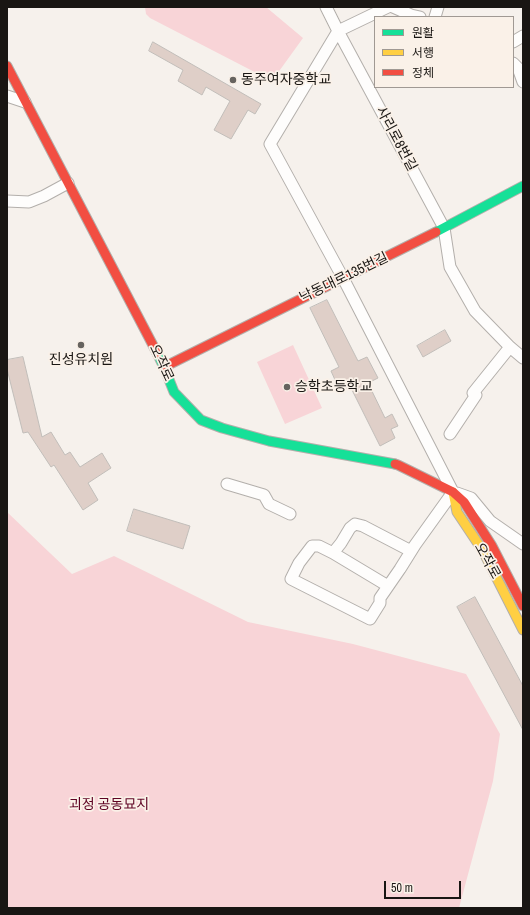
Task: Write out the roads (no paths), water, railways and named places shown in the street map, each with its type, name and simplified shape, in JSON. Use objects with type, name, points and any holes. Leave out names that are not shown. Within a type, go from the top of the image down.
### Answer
[{"type":"street","name":"사리로8번길","points":[[326,7],[444,228],[450,267],[475,311],[510,347],[523,358]]},
{"type":"street","points":[[388,7],[338,31],[270,144],[343,278],[453,492],[471,498],[490,521],[523,544]]},
{"type":"street","points":[[393,7],[416,16]]},
{"type":"street","points":[[514,41],[523,36]]},
{"type":"street","points":[[514,64],[518,68],[523,82]]},
{"type":"street","name":"오작로","points":[[7,66],[164,367],[174,392],[202,420],[222,428],[269,441],[398,465],[453,492],[464,502],[475,518],[492,546],[523,606]]},
{"type":"street","points":[[7,96],[25,102]]},
{"type":"street","points":[[7,200],[29,202],[68,183]]},
{"type":"street","name":"낙동대로135번길","points":[[164,367],[444,228],[523,186]]},
{"type":"street","points":[[450,434],[476,395],[473,393],[510,347]]},
{"type":"street","points":[[227,484],[264,495],[269,504],[290,514]]},
{"type":"street","points":[[388,586],[319,546],[312,546],[299,563],[291,579],[370,619],[380,603],[380,598],[453,492]]},
{"type":"street","name":"오작로","points":[[453,492],[457,512],[483,551],[523,630]]},
{"type":"street","points":[[333,553],[350,528],[355,524],[363,526],[411,552]]},
{"type":"place","name":"동주여자중학교","points":[[233,80]]},
{"type":"place","name":"진성유치원","points":[[81,345]]},
{"type":"place","name":"승학초등학교","points":[[287,387]]},
{"type":"park label","name":"괴정 공동묘지","points":[[109,805]]}]
